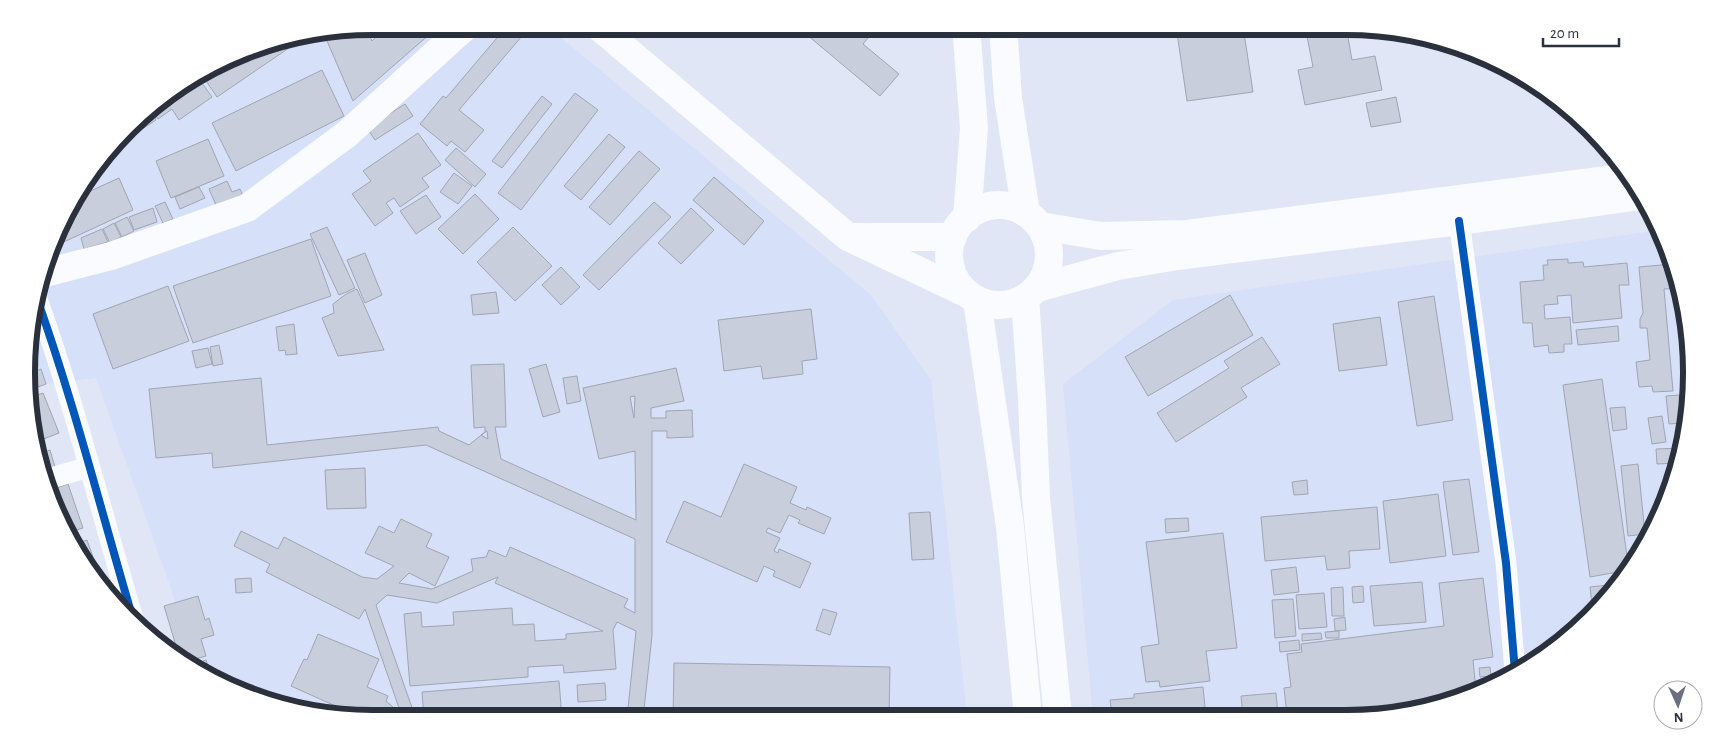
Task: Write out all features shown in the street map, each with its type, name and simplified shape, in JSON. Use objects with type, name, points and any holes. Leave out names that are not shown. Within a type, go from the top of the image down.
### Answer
[{"type":"main road","points":[[51,271],[111,256],[247,208],[347,134],[456,35]]},
{"type":"main road","points":[[609,35],[848,237],[972,297],[993,305],[1009,304],[1031,293],[1118,266],[1177,256],[1634,197]]},
{"type":"main road","points":[[967,35],[974,128],[960,227],[949,252],[951,268],[957,282],[972,297],[1008,518],[1027,710]]},
{"type":"main road","points":[[1004,35],[1008,98],[1033,219],[1047,240],[1049,257],[1046,274],[1031,293],[1032,399],[1036,498],[1057,710]]},
{"type":"main road","points":[[848,237],[960,227],[978,211],[1002,206],[1033,219],[1101,236],[1187,234],[1621,178]]},
{"type":"street","points":[[1459,221],[1506,563],[1514,665]]},
{"type":"street","points":[[41,309],[62,367],[129,606]]},
{"type":"street","points":[[52,478],[89,467]]},
{"type":"shaded area","points":[[372,35],[558,35],[871,295],[931,380],[966,710],[372,710],[307,704],[243,684],[196,660],[96,378],[36,385],[36,350],[41,307],[53,264],[80,204],[119,150],[167,105],[204,80],[223,70],[264,53],[307,41]]},
{"type":"shaded area","points":[[1652,231],[1665,264],[1677,307],[1683,372],[1677,438],[1657,502],[1638,541],[1626,560],[1599,595],[1568,626],[1514,665],[1454,692],[1411,704],[1368,709],[1092,710],[1063,384],[1173,300]]},
{"type":"building","points":[[369,35],[372,41],[378,35],[429,35],[353,101],[326,38]]},
{"type":"building","points":[[499,35],[522,36],[459,110],[484,130],[465,152],[451,141],[447,146],[420,124],[443,96],[446,98]]},
{"type":"building","points":[[807,35],[870,35],[863,44],[899,74],[880,96]]},
{"type":"building","points":[[1177,35],[1244,35],[1253,92],[1187,101]]},
{"type":"building","points":[[1307,35],[1348,35],[1352,60],[1375,56],[1382,90],[1305,105],[1298,70],[1313,67]]},
{"type":"building","points":[[294,45],[217,97],[205,79],[243,61]]},
{"type":"building","points":[[322,70],[344,116],[236,171],[212,123]]},
{"type":"building","points":[[201,82],[212,97],[179,120],[172,109],[158,119],[155,115]]},
{"type":"building","points":[[575,93],[598,110],[521,210],[498,193]]},
{"type":"building","points":[[542,96],[552,104],[502,168],[492,161]]},
{"type":"building","points":[[1396,97],[1401,122],[1371,127],[1366,103]]},
{"type":"building","points":[[405,104],[413,116],[375,140],[367,128]]},
{"type":"building","points":[[154,116],[156,120],[133,135]]},
{"type":"building","points":[[418,133],[441,165],[422,178],[429,187],[400,207],[394,198],[386,203],[393,213],[375,226],[352,194],[371,181],[363,171]]},
{"type":"building","points":[[609,134],[625,147],[581,200],[564,186]]},
{"type":"building","points":[[208,139],[224,176],[171,198],[156,161]]},
{"type":"building","points":[[456,148],[486,174],[475,187],[445,160]]},
{"type":"building","points":[[639,151],[660,169],[610,225],[589,207]]},
{"type":"building","points":[[454,173],[472,186],[458,204],[440,192]]},
{"type":"building","points":[[714,177],[764,221],[744,245],[693,200]]},
{"type":"building","points":[[119,178],[133,210],[61,243],[70,223],[87,192]]},
{"type":"building","points":[[227,181],[232,192],[240,189],[245,200],[219,212],[209,189]]},
{"type":"building","points":[[199,187],[205,198],[180,209],[175,197]]},
{"type":"building","points":[[475,194],[499,219],[463,254],[438,229]]},
{"type":"building","points":[[426,195],[441,217],[416,234],[400,211]]},
{"type":"building","points":[[165,202],[173,219],[163,223],[155,206]]},
{"type":"building","points":[[654,202],[671,217],[599,290],[583,275]]},
{"type":"building","points":[[153,208],[157,222],[134,230],[129,217]]},
{"type":"building","points":[[691,208],[714,230],[681,264],[658,243]]},
{"type":"building","points":[[127,217],[134,231],[122,237],[115,223]]},
{"type":"building","points":[[114,223],[121,237],[110,243],[103,229]]},
{"type":"building","points":[[327,227],[355,288],[339,295],[310,234]]},
{"type":"building","points":[[513,227],[552,266],[515,301],[477,262]]},
{"type":"building","points":[[102,229],[108,242],[84,249],[81,238]]},
{"type":"building","points":[[311,239],[331,296],[193,343],[173,286]]},
{"type":"building","points":[[365,253],[382,295],[365,303],[347,260]]},
{"type":"building","points":[[1568,259],[1568,263],[1583,262],[1584,267],[1627,263],[1629,285],[1619,285],[1622,318],[1573,323],[1571,295],[1557,296],[1558,304],[1544,305],[1545,319],[1570,317],[1572,344],[1564,344],[1564,352],[1549,353],[1548,345],[1534,347],[1532,323],[1523,323],[1520,282],[1544,280],[1543,265],[1548,265],[1547,260]]},
{"type":"building","points":[[1665,265],[1671,285],[1672,289],[1664,289],[1673,391],[1653,392],[1652,386],[1639,387],[1636,362],[1650,360],[1647,328],[1640,328],[1640,319],[1643,313],[1639,267]]},
{"type":"building","points":[[561,267],[580,287],[561,305],[542,285]]},
{"type":"building","points":[[168,286],[189,341],[113,369],[93,314]]},
{"type":"building","points":[[357,289],[384,350],[338,356],[322,318],[334,313],[333,304],[346,294]]},
{"type":"building","points":[[496,292],[499,313],[473,315],[471,295]]},
{"type":"building","points":[[1230,295],[1253,335],[1148,396],[1125,357]]},
{"type":"building","points":[[1434,296],[1453,420],[1417,426],[1398,302]]},
{"type":"building","points":[[811,309],[817,359],[802,361],[803,374],[763,379],[761,366],[724,371],[718,320]]},
{"type":"building","points":[[1380,317],[1387,365],[1339,371],[1333,324]]},
{"type":"building","points":[[294,324],[297,354],[286,355],[285,350],[279,351],[276,327]]},
{"type":"building","points":[[1618,326],[1619,341],[1578,345],[1576,330]]},
{"type":"building","points":[[1262,337],[1280,364],[1241,388],[1247,397],[1176,442],[1157,413],[1229,368],[1224,361]]},
{"type":"building","points":[[219,345],[223,364],[213,366],[210,347]]},
{"type":"building","points":[[208,348],[212,364],[196,368],[192,351]]},
{"type":"building","points":[[504,364],[506,427],[495,427],[501,459],[636,520],[635,451],[599,459],[583,388],[676,368],[684,401],[651,408],[651,418],[666,418],[666,411],[692,410],[693,437],[667,438],[667,431],[652,431],[652,636],[644,710],[628,710],[636,631],[617,622],[613,630],[616,669],[564,673],[563,665],[528,667],[528,677],[410,686],[404,614],[421,612],[422,627],[454,625],[453,612],[512,608],[513,625],[534,624],[535,641],[566,639],[566,634],[603,631],[495,583],[498,577],[437,603],[387,595],[376,605],[413,710],[400,710],[365,609],[359,619],[266,572],[270,564],[234,546],[241,531],[278,549],[284,537],[362,577],[377,579],[394,566],[365,553],[379,526],[394,533],[401,519],[432,534],[426,547],[449,557],[435,586],[409,573],[399,583],[432,589],[473,571],[471,559],[486,557],[489,550],[506,557],[510,547],[628,599],[624,607],[635,613],[635,539],[426,445],[213,468],[212,453],[156,458],[149,389],[261,378],[267,445],[438,427],[439,431],[469,445],[481,435],[488,439],[487,431],[483,434],[485,427],[474,428],[471,365]],"holes":[[[635,396],[634,418],[630,397]]]},
{"type":"building","points":[[546,364],[560,412],[543,417],[529,369]]},
{"type":"building","points":[[41,369],[46,384],[36,388],[35,372]]},
{"type":"building","points":[[577,376],[581,401],[567,404],[563,378]]},
{"type":"building","points":[[1602,379],[1627,558],[1617,572],[1590,577],[1563,385]]},
{"type":"building","points":[[43,393],[59,433],[42,440],[38,417],[36,396]]},
{"type":"building","points":[[1679,395],[1681,410],[1679,423],[1669,424],[1666,396]]},
{"type":"building","points":[[1625,407],[1627,429],[1613,431],[1610,408]]},
{"type":"building","points":[[1662,416],[1666,442],[1652,444],[1648,418]]},
{"type":"building","points":[[1674,448],[1670,463],[1657,464],[1656,449]]},
{"type":"building","points":[[50,450],[57,474],[51,476],[45,452]]},
{"type":"building","points":[[744,464],[797,487],[790,503],[806,510],[807,507],[831,518],[824,534],[798,523],[800,520],[789,515],[780,533],[768,528],[766,532],[780,538],[774,551],[778,553],[779,549],[811,563],[800,588],[773,576],[775,571],[764,566],[757,582],[666,542],[684,501],[721,517]]},
{"type":"building","points":[[1638,464],[1644,529],[1641,534],[1628,536],[1621,466]]},
{"type":"building","points":[[365,468],[366,508],[327,509],[325,470]]},
{"type":"building","points":[[1469,479],[1479,552],[1453,555],[1443,482]]},
{"type":"building","points":[[1307,480],[1308,494],[1294,495],[1292,482]]},
{"type":"building","points":[[68,484],[83,528],[75,531],[56,488]]},
{"type":"building","points":[[1438,494],[1446,556],[1390,563],[1383,501]]},
{"type":"building","points":[[1377,507],[1380,549],[1349,551],[1350,568],[1327,570],[1325,556],[1265,561],[1261,517]]},
{"type":"building","points":[[930,512],[934,559],[912,560],[909,513]]},
{"type":"building","points":[[1188,518],[1189,531],[1166,533],[1165,519]]},
{"type":"building","points":[[1223,533],[1237,648],[1206,651],[1210,681],[1160,687],[1159,681],[1146,682],[1141,647],[1159,644],[1146,542]]},
{"type":"building","points":[[87,540],[93,557],[91,558],[81,542]]},
{"type":"building","points":[[1296,567],[1299,592],[1274,595],[1271,570]]},
{"type":"building","points":[[251,578],[252,592],[236,593],[235,579]]},
{"type":"building","points":[[1483,578],[1493,657],[1473,660],[1475,684],[1422,701],[1360,709],[1286,710],[1284,688],[1291,687],[1287,654],[1302,652],[1301,644],[1444,626],[1439,583]]},
{"type":"building","points":[[1422,582],[1426,622],[1374,626],[1370,586]]},
{"type":"building","points":[[1607,585],[1592,603],[1590,587]]},
{"type":"building","points":[[1363,586],[1364,602],[1353,603],[1352,587]]},
{"type":"building","points":[[1343,587],[1344,616],[1332,616],[1331,588]]},
{"type":"building","points":[[1324,593],[1327,627],[1299,629],[1296,595]]},
{"type":"building","points":[[198,596],[205,620],[209,618],[214,635],[201,639],[206,656],[195,659],[176,647],[164,606]]},
{"type":"building","points":[[1293,599],[1296,636],[1275,638],[1272,600]]},
{"type":"building","points":[[823,609],[837,613],[830,635],[816,630]]},
{"type":"building","points":[[1345,617],[1346,630],[1335,631],[1334,619]]},
{"type":"building","points":[[1339,631],[1339,638],[1326,638],[1325,632]]},
{"type":"building","points":[[1321,633],[1322,639],[1302,641],[1302,634]]},
{"type":"building","points":[[318,634],[379,659],[367,687],[388,696],[386,701],[396,710],[340,708],[291,686],[304,659],[307,660]]},
{"type":"building","points":[[1299,640],[1300,650],[1280,652],[1279,642]]},
{"type":"building","points":[[206,660],[208,667],[204,665],[200,662]]},
{"type":"building","points":[[674,663],[890,667],[889,710],[673,710]]},
{"type":"building","points":[[1490,667],[1491,676],[1480,677],[1479,668]]},
{"type":"building","points":[[559,681],[561,710],[423,710],[422,692]]},
{"type":"building","points":[[605,683],[606,700],[578,702],[577,685]]},
{"type":"building","points":[[1203,687],[1205,710],[1111,710],[1110,700],[1134,698],[1134,694]]},
{"type":"building","points":[[1276,693],[1277,710],[1242,710],[1241,696]]},
{"type":"cycle path","points":[[1459,221],[1506,563],[1514,665]]},
{"type":"cycle path","points":[[41,309],[75,416],[129,606]]}]
